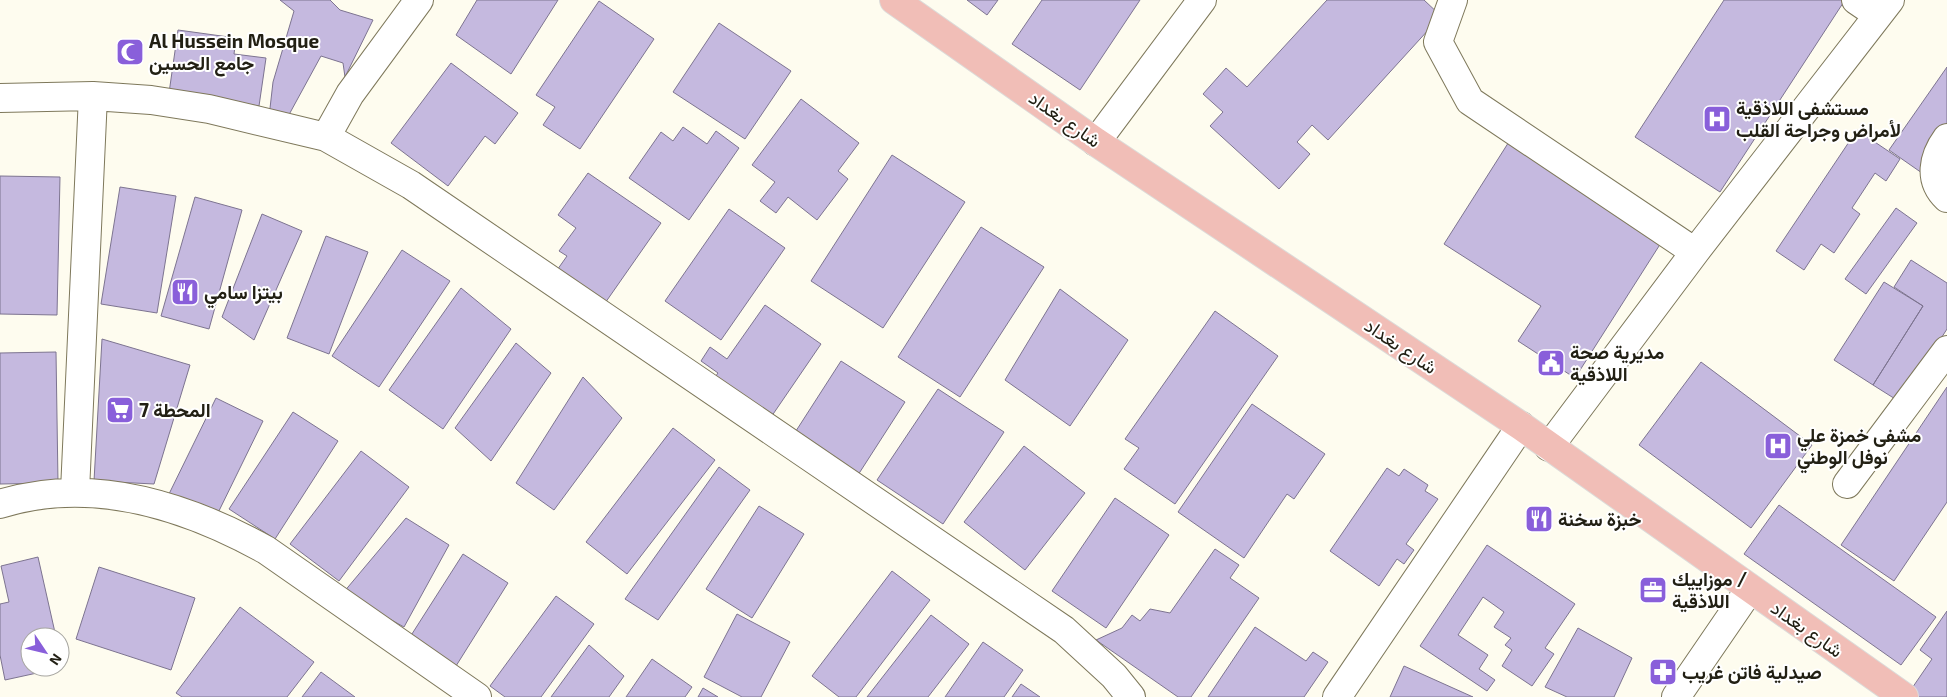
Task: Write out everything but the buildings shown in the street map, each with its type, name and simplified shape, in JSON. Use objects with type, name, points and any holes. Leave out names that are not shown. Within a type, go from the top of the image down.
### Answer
[{"type":"main road","name":"شارع بغداد","points":[[894,0],[1096,142],[1521,426],[1904,697]]},
{"type":"street","points":[[326,137],[350,94],[419,0]]},
{"type":"street","points":[[1096,142],[1202,0]]},
{"type":"street","points":[[1453,0],[1438,42],[1470,101],[1695,252]]},
{"type":"street","points":[[1549,447],[1695,252],[1875,5]]},
{"type":"street","points":[[75,491],[93,96]]},
{"type":"street","points":[[0,98],[93,96],[151,100],[209,109],[326,137],[411,185],[1064,630],[1114,676],[1131,697]]},
{"type":"street","points":[[1947,138],[1937,152],[1934,174],[1940,191],[1947,198]]},
{"type":"street","points":[[1847,484],[1947,350]]},
{"type":"street","points":[[1337,697],[1521,426]]},
{"type":"street","points":[[0,504],[15,499],[75,491],[115,495],[155,503],[194,514],[266,550],[477,697]]},
{"type":"street","points":[[1676,697],[1750,589]]},
{"type":"place","name":"Al Hussein Mosque جامع الحسين","points":[[130,52]]},
{"type":"place","name":"مستشفى اللاذقية لأمراض وجراحة القلب","points":[[1717,119]]},
{"type":"place","name":"بيتزا سامي","points":[[185,292]]},
{"type":"place","name":"مديرية صحة اللاذقية","points":[[1551,363]]},
{"type":"place","name":"المحطة 7","points":[[120,410]]},
{"type":"place","name":"مشفى خمزة علي نوفل الوطني","points":[[1778,446]]},
{"type":"place","name":"خبزة سخنة","points":[[1539,519]]},
{"type":"place","name":"موزاييك / اللاذقية","points":[[1653,590]]},
{"type":"place","name":"صيدلية فاتن غريب","points":[[1663,672]]}]
